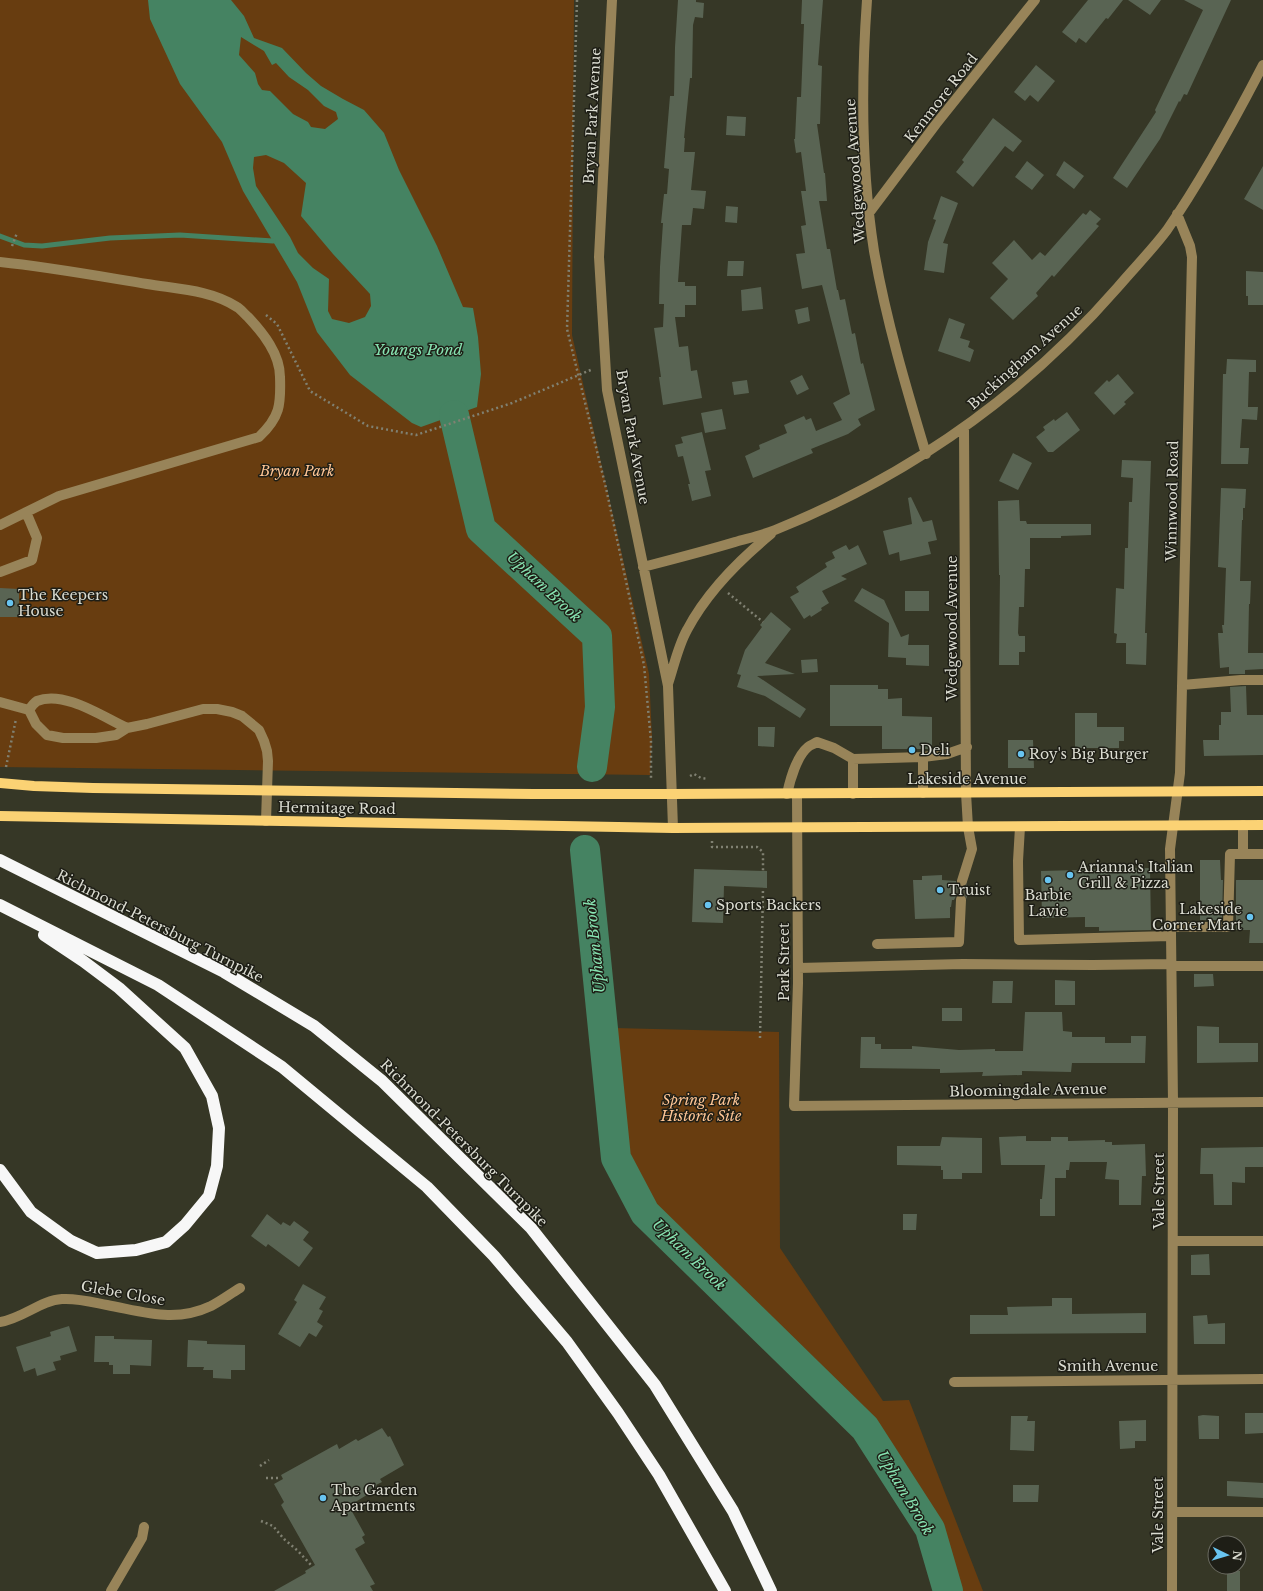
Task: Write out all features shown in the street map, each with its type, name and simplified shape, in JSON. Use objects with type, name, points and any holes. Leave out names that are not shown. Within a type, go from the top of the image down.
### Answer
[{"type":"highway","name":"Richmond-Petersburg Turnpike","points":[[0,860],[224,972],[314,1026],[382,1081],[531,1228],[655,1385],[733,1510],[771,1591]]},
{"type":"highway","points":[[0,905],[83,961],[119,988],[185,1048],[212,1096],[219,1128],[217,1166],[209,1196],[185,1225],[166,1242],[136,1250],[97,1253],[71,1241],[32,1212],[0,1170]]},
{"type":"highway","points":[[0,905],[158,985],[263,1054],[282,1067],[427,1187],[494,1256],[567,1342],[618,1412],[659,1476],[724,1591]]},
{"type":"main road","name":"Hermitage Road","points":[[0,783],[93,788],[672,794]]},
{"type":"main road","name":"Lakeside Avenue","points":[[672,794],[1263,791]]},
{"type":"main road","name":"Hermitage Road","points":[[0,816],[673,828]]},
{"type":"main road","points":[[673,828],[1263,825]]},
{"type":"street","name":"Bryan Park Avenue","points":[[612,0],[599,257],[607,390],[668,686],[673,828]]},
{"type":"street","name":"Wedgewood Avenue","points":[[867,0],[863,53],[863,109],[874,252],[895,349],[926,454]]},
{"type":"street","name":"Kenmore Road","points":[[870,213],[936,124],[1035,0]]},
{"type":"street","name":"Buckingham Avenue","points":[[643,567],[774,531],[837,503],[897,472],[926,454],[993,406],[1061,348],[1094,315],[1166,231],[1229,130],[1263,65]]},
{"type":"street","name":"Winnwood Road","points":[[1177,214],[1190,246],[1192,257],[1180,773],[1177,792]]},
{"type":"street","points":[[0,262],[46,267],[210,295],[238,307],[257,328],[274,351],[280,372],[280,393],[277,413],[271,425],[259,437],[59,496],[0,525]]},
{"type":"street","name":"Wedgewood Avenue","points":[[962,881],[972,849],[968,827],[966,793],[967,747],[964,428]]},
{"type":"street","points":[[0,572],[32,560],[37,538],[26,512]]},
{"type":"street","name":"Buckingham Avenue","points":[[668,686],[687,630],[710,594],[748,552],[774,531]]},
{"type":"street","points":[[1182,685],[1241,680],[1263,680]]},
{"type":"street","points":[[29,710],[36,701],[50,698],[68,700],[127,728]]},
{"type":"street","points":[[0,702],[29,710],[36,724],[47,735],[63,738],[96,738],[116,736],[127,728],[203,709],[217,709],[232,712],[251,722],[259,730],[264,741],[268,760],[266,821]]},
{"type":"street","points":[[786,794],[790,778],[799,759],[808,747],[817,742],[834,748],[853,759],[923,757],[947,754],[967,747]]},
{"type":"street","points":[[923,757],[923,793]]},
{"type":"street","points":[[853,759],[853,794]]},
{"type":"street","name":"Vale Street","points":[[1172,1591],[1173,1102],[1170,849],[1177,792]]},
{"type":"street","name":"Park Street","points":[[794,1106],[798,968],[798,794]]},
{"type":"street","points":[[1243,825],[1243,854]]},
{"type":"street","points":[[1020,827],[1018,861],[1019,940],[1170,932],[1228,927],[1230,854],[1263,854]]},
{"type":"street","points":[[877,944],[959,942],[961,900]]},
{"type":"street","points":[[798,968],[963,964],[1263,966]]},
{"type":"street","name":"Bloomingdale Avenue","points":[[794,1106],[1263,1102]]},
{"type":"street","points":[[1173,1241],[1263,1241]]},
{"type":"street","name":"Glebe Close","points":[[0,1322],[9,1320],[60,1299],[75,1298],[173,1316],[196,1312],[212,1306],[240,1288]]},
{"type":"street","name":"Smith Avenue","points":[[954,1382],[1263,1379]]},
{"type":"street","points":[[1172,1512],[1263,1512]]},
{"type":"street","points":[[111,1591],[142,1538],[144,1528]]},
{"type":"path","points":[[12,246],[17,233]]},
{"type":"path","points":[[264,314],[277,324],[310,391],[368,426],[416,435],[512,403],[606,364]]},
{"type":"path","points":[[727,592],[763,622]]},
{"type":"path","points":[[6,767],[17,717]]},
{"type":"path","points":[[690,776],[694,774],[701,778],[711,779]]},
{"type":"path","points":[[712,847],[757,847],[763,852],[763,871]]},
{"type":"path","points":[[760,1038],[763,888]]},
{"type":"path","points":[[260,1466],[268,1460]]},
{"type":"path","points":[[266,1478],[282,1478]]},
{"type":"path","points":[[261,1521],[274,1526],[284,1539],[311,1565]]},
{"type":"green space","name":"Bryan Park","points":[[0,0],[574,0],[572,335],[649,674],[652,737],[650,775],[0,767]]},
{"type":"green space","name":"Spring Park Historic Site","points":[[614,1028],[779,1032],[780,1248],[883,1401],[909,1400],[983,1591],[949,1591],[926,1544],[920,1497],[866,1430],[809,1381],[776,1340],[760,1315],[722,1288],[639,1214],[631,1186],[624,1125],[621,1071]]},
{"type":"water","name":"Youngs Pond","points":[[148,0],[231,0],[244,16],[254,38],[282,48],[321,86],[364,110],[384,133],[399,170],[437,246],[463,307],[473,308],[478,337],[481,374],[477,407],[421,427],[412,423],[350,375],[317,332],[297,282],[243,191],[222,142],[180,84],[150,19]],"holes":[[[241,37],[264,51],[272,65],[276,63],[289,77],[308,90],[324,106],[336,112],[338,119],[325,129],[311,127],[308,122],[293,114],[270,91],[262,90],[258,84],[255,73],[239,55]],[[266,155],[284,163],[306,183],[301,216],[333,254],[370,294],[371,306],[365,317],[349,323],[332,319],[328,311],[329,279],[313,268],[298,253],[290,237],[256,186],[253,168],[254,157]]]},
{"type":"building","points":[[678,0],[696,0],[696,2],[704,3],[703,18],[695,17],[693,25],[692,78],[690,78],[684,152],[695,152],[691,190],[706,191],[704,209],[693,208],[691,225],[682,225],[678,282],[685,282],[685,286],[696,286],[696,305],[685,305],[685,317],[675,317],[679,347],[688,346],[691,371],[697,370],[702,398],[663,405],[659,377],[661,377],[654,328],[663,327],[664,304],[659,304],[663,223],[661,223],[664,194],[667,194],[669,169],[664,168],[670,96],[674,96]]},
{"type":"building","points":[[802,0],[823,0],[818,65],[822,66],[820,124],[817,124],[825,173],[827,201],[819,201],[827,249],[830,249],[837,290],[840,300],[845,299],[852,334],[855,333],[861,364],[863,363],[875,410],[858,419],[861,425],[848,434],[811,449],[813,453],[753,478],[745,456],[760,449],[759,445],[787,433],[784,425],[804,416],[806,420],[811,418],[816,431],[842,420],[833,403],[850,394],[822,285],[802,289],[796,254],[805,253],[801,226],[806,225],[801,191],[806,191],[801,152],[796,153],[794,139],[797,97],[801,97],[804,24],[801,24]]},
{"type":"building","points":[[1088,0],[1123,0],[1086,43],[1079,38],[1076,43],[1062,32]]},
{"type":"building","points":[[1128,0],[1161,0],[1150,15]]},
{"type":"building","points":[[1184,0],[1231,0],[1187,95],[1184,94],[1180,102],[1179,101],[1160,139],[1127,188],[1113,178],[1156,112],[1155,110],[1203,10]]},
{"type":"building","points":[[1036,65],[1055,81],[1038,102],[1030,95],[1025,101],[1014,92]]},
{"type":"building","points":[[727,116],[746,117],[745,136],[726,135]]},
{"type":"building","points":[[993,118],[1022,141],[1013,152],[1005,146],[973,187],[956,172],[964,162],[962,160]]},
{"type":"building","points":[[1027,161],[1044,175],[1032,190],[1015,177]]},
{"type":"building","points":[[1064,161],[1084,176],[1074,189],[1056,175]]},
{"type":"building","points":[[1263,166],[1263,210],[1244,199]]},
{"type":"building","points":[[941,196],[958,203],[943,243],[948,244],[944,273],[924,270],[928,242],[936,220],[933,219]]},
{"type":"building","points":[[726,206],[738,207],[737,223],[725,222]]},
{"type":"building","points":[[1090,210],[1101,219],[1096,224],[1099,226],[1054,277],[1052,275],[1036,293],[1038,296],[1013,320],[990,298],[1008,279],[992,263],[1014,240],[1032,260],[1040,252],[1045,256],[1083,213],[1086,215]]},
{"type":"building","points":[[728,261],[744,261],[743,276],[727,276]]},
{"type":"building","points":[[1246,271],[1263,272],[1263,305],[1248,305],[1248,296],[1246,296]]},
{"type":"building","points":[[761,287],[763,309],[742,311],[741,290]]},
{"type":"building","points":[[808,307],[810,321],[798,324],[795,310]]},
{"type":"building","points":[[949,318],[965,324],[960,338],[970,341],[968,347],[974,350],[970,362],[938,351]]},
{"type":"building","points":[[1227,359],[1256,360],[1256,372],[1249,372],[1248,407],[1258,407],[1257,420],[1242,419],[1240,448],[1249,448],[1248,464],[1221,464],[1223,374],[1226,374]]},
{"type":"building","points":[[1118,374],[1134,393],[1124,402],[1126,404],[1114,415],[1094,393],[1107,380],[1109,382]]},
{"type":"building","points":[[802,375],[809,389],[797,395],[790,381]]},
{"type":"building","points":[[747,380],[749,393],[734,395],[732,382]]},
{"type":"building","points":[[722,409],[726,429],[705,433],[701,413]]},
{"type":"building","points":[[1067,412],[1080,430],[1053,452],[1048,452],[1036,437],[1045,430],[1043,427],[1054,419],[1055,421]]},
{"type":"building","points":[[702,432],[711,470],[705,471],[711,496],[692,501],[688,484],[690,484],[683,456],[678,457],[675,445],[683,443],[681,437]]},
{"type":"building","points":[[1013,453],[1032,463],[1018,490],[999,481]]},
{"type":"building","points":[[1122,460],[1151,461],[1145,633],[1147,633],[1146,665],[1126,664],[1126,643],[1116,643],[1117,634],[1114,633],[1116,588],[1124,589],[1125,548],[1128,548],[1129,502],[1132,502],[1133,478],[1121,477]]},
{"type":"building","points":[[1221,488],[1246,489],[1245,508],[1243,508],[1242,520],[1240,581],[1251,581],[1248,653],[1263,653],[1263,669],[1245,670],[1245,674],[1229,674],[1229,667],[1220,668],[1218,633],[1223,633],[1222,625],[1224,625],[1226,568],[1218,567]]},
{"type":"building","points":[[911,497],[923,522],[932,520],[937,540],[928,542],[931,554],[900,561],[899,552],[889,555],[883,531],[912,524],[908,498]]},
{"type":"building","points":[[1019,500],[1020,521],[1026,521],[1027,524],[1091,524],[1091,535],[1061,536],[1061,538],[1030,538],[1030,569],[1025,569],[1024,607],[1019,607],[1018,633],[1019,636],[1025,636],[1025,652],[1019,652],[1019,665],[999,665],[1000,575],[998,501]]},
{"type":"building","points":[[846,545],[849,550],[858,545],[867,564],[841,576],[847,579],[822,591],[829,603],[821,608],[822,610],[811,617],[810,615],[804,619],[790,597],[799,592],[796,587],[827,567],[825,563],[835,558],[832,552]]},
{"type":"building","name":"The Keepers House","points":[[0,588],[19,589],[19,617],[0,617]]},
{"type":"building","points":[[862,588],[884,600],[901,637],[909,634],[908,645],[929,645],[929,666],[906,665],[906,658],[888,657],[889,623],[854,601]]},
{"type":"building","points":[[905,591],[929,591],[929,611],[905,611]]},
{"type":"building","points":[[771,612],[791,629],[765,663],[795,674],[757,676],[806,709],[800,718],[765,696],[737,687],[741,675],[737,674],[745,650],[762,627],[760,625]]},
{"type":"building","points":[[817,659],[818,672],[802,673],[801,660]]},
{"type":"building","points":[[830,685],[878,685],[878,689],[888,689],[888,699],[902,698],[902,716],[932,717],[932,749],[882,749],[882,726],[830,726]]},
{"type":"building","points":[[1246,686],[1247,715],[1263,715],[1263,755],[1204,756],[1203,740],[1219,740],[1221,712],[1231,712],[1230,687]]},
{"type":"building","points":[[1075,713],[1097,713],[1097,727],[1124,727],[1124,741],[1119,741],[1119,748],[1075,748]]},
{"type":"building","points":[[758,727],[775,727],[774,747],[758,746]]},
{"type":"building","name":"Roy's Big Burger","points":[[1008,740],[1033,740],[1034,768],[1008,768]]},
{"type":"building","points":[[1200,860],[1220,860],[1221,880],[1223,880],[1222,920],[1200,920]]},
{"type":"building","points":[[1150,868],[1151,930],[1099,931],[1099,927],[1085,927],[1085,917],[1042,918],[1041,871]]},
{"type":"building","name":"Sports Backers","points":[[694,869],[767,871],[767,888],[724,886],[723,923],[692,922]]},
{"type":"building","name":"Truist","points":[[942,875],[942,880],[956,881],[957,885],[960,887],[967,885],[967,899],[965,895],[961,894],[952,900],[950,907],[950,918],[915,919],[913,880],[922,880],[922,876]]},
{"type":"building","name":"Lakeside Corner Mart","points":[[1236,880],[1263,880],[1263,943],[1249,943],[1250,930],[1236,930]]},
{"type":"building","points":[[1194,974],[1213,974],[1214,986],[1194,987]]},
{"type":"building","points":[[1055,980],[1075,981],[1075,1005],[1055,1005]]},
{"type":"building","points":[[993,981],[1013,981],[1012,1003],[992,1003]]},
{"type":"building","points":[[942,1008],[962,1008],[962,1021],[942,1021]]},
{"type":"building","points":[[1025,1012],[1062,1012],[1063,1031],[1072,1032],[1072,1037],[1105,1037],[1105,1043],[1131,1043],[1131,1036],[1146,1036],[1145,1063],[1072,1063],[1071,1072],[1022,1071],[1022,1075],[982,1076],[983,1072],[940,1073],[940,1069],[860,1068],[861,1037],[875,1037],[875,1044],[881,1044],[881,1049],[912,1049],[912,1046],[959,1050],[995,1049],[995,1051],[1023,1051]]},
{"type":"building","points":[[1197,1026],[1219,1027],[1219,1043],[1258,1043],[1258,1062],[1197,1063]]},
{"type":"building","points":[[1026,1136],[1026,1141],[1051,1141],[1051,1137],[1068,1137],[1068,1141],[1105,1140],[1105,1142],[1112,1142],[1112,1145],[1145,1144],[1146,1176],[1142,1176],[1141,1205],[1119,1205],[1119,1180],[1105,1179],[1107,1162],[1070,1162],[1069,1170],[1066,1170],[1066,1178],[1055,1178],[1055,1216],[1040,1216],[1040,1199],[1042,1199],[1045,1165],[1001,1165],[999,1137]]},
{"type":"building","points":[[942,1137],[982,1138],[982,1173],[962,1173],[962,1179],[943,1179],[943,1170],[941,1170],[941,1166],[897,1165],[897,1146],[940,1146]]},
{"type":"building","points":[[1263,1147],[1263,1167],[1245,1167],[1245,1183],[1232,1182],[1232,1205],[1214,1205],[1213,1174],[1200,1174],[1201,1148]]},
{"type":"building","points":[[267,1214],[281,1225],[283,1222],[290,1226],[294,1221],[309,1232],[303,1240],[313,1248],[299,1267],[268,1244],[266,1247],[251,1236]]},
{"type":"building","points":[[903,1214],[917,1214],[916,1230],[903,1230]]},
{"type":"building","points":[[1209,1254],[1210,1275],[1191,1275],[1191,1255]]},
{"type":"building","points":[[303,1284],[326,1297],[319,1309],[323,1311],[317,1322],[323,1326],[316,1337],[309,1333],[300,1347],[278,1334],[297,1302],[294,1300]]},
{"type":"building","points":[[1052,1298],[1072,1298],[1072,1314],[1146,1313],[1146,1333],[970,1334],[970,1315],[1008,1315],[1007,1307],[1052,1306]]},
{"type":"building","points":[[1207,1315],[1208,1324],[1225,1323],[1225,1344],[1194,1344],[1193,1316]]},
{"type":"building","points":[[69,1326],[77,1351],[60,1356],[61,1360],[53,1362],[56,1370],[37,1376],[35,1368],[24,1372],[16,1347],[51,1336],[50,1332]]},
{"type":"building","points":[[95,1336],[114,1336],[114,1339],[152,1340],[151,1366],[130,1365],[130,1374],[113,1374],[113,1365],[109,1365],[109,1362],[94,1362]]},
{"type":"building","points":[[188,1340],[207,1341],[207,1344],[245,1345],[245,1370],[231,1370],[231,1379],[213,1378],[213,1370],[203,1370],[204,1367],[187,1367]]},
{"type":"building","points":[[1245,1413],[1263,1413],[1263,1433],[1245,1434]]},
{"type":"building","points":[[1011,1416],[1028,1416],[1027,1421],[1035,1421],[1034,1451],[1010,1450]]},
{"type":"building","points":[[1198,1416],[1219,1416],[1219,1439],[1199,1439]]},
{"type":"building","points":[[1146,1420],[1146,1441],[1135,1441],[1135,1448],[1120,1449],[1119,1421]]},
{"type":"building","name":"The Garden Apartments","points":[[382,1428],[388,1437],[390,1436],[404,1465],[380,1479],[382,1482],[376,1485],[378,1488],[349,1506],[365,1535],[362,1537],[365,1543],[355,1549],[375,1584],[370,1586],[373,1591],[274,1591],[306,1573],[305,1571],[315,1565],[281,1505],[284,1502],[274,1484],[283,1479],[281,1475],[337,1444],[339,1449],[356,1439],[358,1441]]},
{"type":"building","points":[[1227,1481],[1263,1483],[1263,1498],[1227,1496]]},
{"type":"building","points":[[1013,1485],[1039,1485],[1038,1502],[1013,1502]]},
{"type":"building","points":[[1227,1575],[1240,1575],[1240,1591],[1227,1591]]},
{"type":"waterway","points":[[0,236],[24,245],[42,246],[110,238],[180,235],[273,241]]},
{"type":"waterway","name":"Upham Brook","points":[[454,415],[481,529],[597,636],[600,707],[592,767]]},
{"type":"waterway","name":"Upham Brook","points":[[585,850],[616,1158],[645,1213],[865,1428],[930,1529],[948,1591]]},
{"type":"tunnel","points":[[961,900],[962,881]]},
{"type":"place","name":"The Keepers House","points":[[10,603]]},
{"type":"place","name":"Deli","points":[[912,750]]},
{"type":"place","name":"Roy's Big Burger","points":[[1021,754]]},
{"type":"place","name":"Arianna's Italian Grill & Pizza","points":[[1070,875]]},
{"type":"place","name":"Barbie Lavie","points":[[1048,880]]},
{"type":"place","name":"Truist","points":[[940,890]]},
{"type":"place","name":"Sports Backers","points":[[708,905]]},
{"type":"place","name":"Lakeside Corner Mart","points":[[1250,917]]},
{"type":"place","name":"The Garden Apartments","points":[[323,1498]]}]
